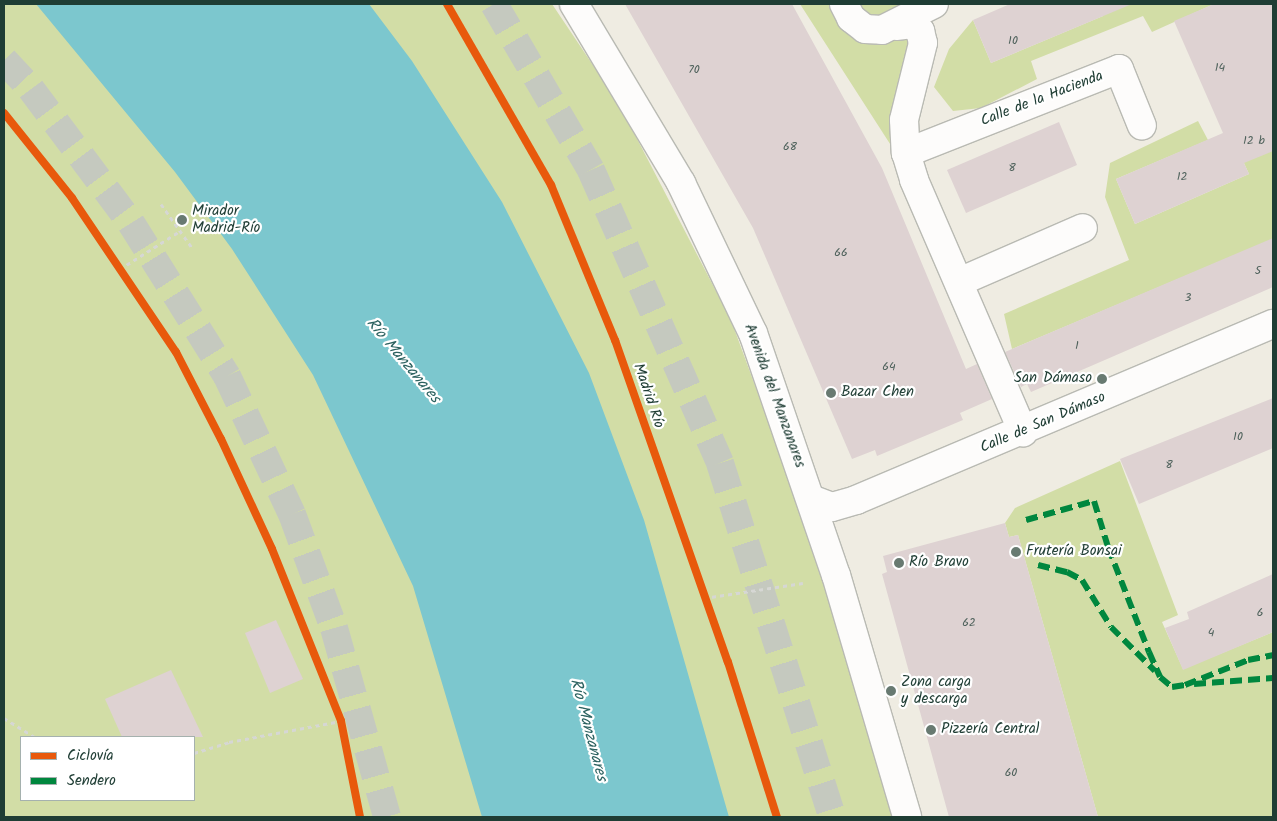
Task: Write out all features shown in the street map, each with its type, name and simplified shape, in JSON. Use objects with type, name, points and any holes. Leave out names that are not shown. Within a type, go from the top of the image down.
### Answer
[{"type":"street","name":"Avenida del Manzanares","points":[[574,4],[681,183],[745,315],[811,499],[836,575],[907,817]]},
{"type":"street","points":[[844,4],[851,18],[865,29],[882,30],[912,24],[920,31],[923,43],[908,95],[904,120],[906,152],[914,180],[1023,432]]},
{"type":"street","points":[[896,26],[934,4]]},
{"type":"street","name":"Calle de la Hacienda","points":[[906,152],[1119,69],[1142,126]]},
{"type":"street","points":[[959,282],[1083,228]]},
{"type":"street","name":"Calle de San Dámaso","points":[[811,499],[832,507],[856,500],[1023,432],[1273,324]]},
{"type":"path","points":[[161,204],[194,250]]},
{"type":"path","points":[[120,268],[180,231]]},
{"type":"path","points":[[115,261],[125,276]]},
{"type":"path","points":[[704,598],[808,582]]},
{"type":"path","points":[[701,588],[708,607]]},
{"type":"path","points":[[338,712],[343,730]]},
{"type":"path","points":[[4,718],[33,736]]},
{"type":"path","points":[[195,753],[229,742],[341,721]]},
{"type":"green space","points":[[4,4],[552,4],[619,104],[731,320],[819,560],[893,817],[4,817]]},
{"type":"green space","points":[[800,4],[829,4],[843,25],[909,37],[909,51],[893,108],[892,147]]},
{"type":"green space","points":[[855,4],[917,4],[872,18]]},
{"type":"green space","points":[[1098,4],[1214,4],[1152,32],[1143,16],[1031,61],[1037,79],[981,108],[953,111],[934,87],[949,49],[973,20],[991,63],[1103,16]]},
{"type":"green space","points":[[1219,4],[1262,4],[1273,31],[1273,239],[1012,349],[1004,314],[1129,260],[1105,197],[1110,163],[1198,121],[1208,140],[1116,179],[1135,224],[1249,174],[1229,130],[1266,114]]},
{"type":"green space","points":[[1120,461],[1178,615],[1162,622],[1183,669],[1273,632],[1273,817],[1098,817],[1018,535],[1009,537],[1005,523],[1015,508]]},
{"type":"water","name":"Río Manzanares","points":[[36,4],[369,4],[412,61],[502,202],[589,373],[644,520],[729,817],[482,817],[413,586],[313,375],[232,249],[175,172]]},
{"type":"building","points":[[625,4],[792,4],[882,168],[966,369],[977,364],[992,399],[960,413],[963,420],[877,456],[875,450],[852,459],[753,228]]},
{"type":"building","points":[[1010,4],[1132,4],[991,63],[973,20]]},
{"type":"building","points":[[1214,4],[1273,4],[1273,151],[1244,163],[1249,174],[1135,224],[1116,179],[1223,133],[1174,21]]},
{"type":"building","points":[[1059,122],[1077,165],[966,213],[947,170]]},
{"type":"building","points":[[1273,238],[1273,287],[1031,392],[1027,384],[1021,387],[1005,352]]},
{"type":"building","points":[[1273,398],[1273,448],[1139,504],[1120,459]]},
{"type":"building","points":[[1005,523],[1009,537],[1018,535],[1098,817],[949,817],[882,574],[887,572],[883,556]]},
{"type":"building","points":[[1273,574],[1273,632],[1183,670],[1165,628],[1189,619],[1187,612]]},
{"type":"building","points":[[276,620],[303,679],[270,693],[245,633]]},
{"type":"building","points":[[171,670],[203,737],[122,736],[105,699]]},
{"type":"tunnel","points":[[494,4],[591,170],[720,463],[832,817]]},
{"type":"tunnel","points":[[4,60],[31,89],[131,223],[227,376],[292,514],[334,628],[387,817]]},
{"type":"marked path","points":[[1026,520],[1094,501],[1108,547],[1149,652],[1160,677],[1172,687],[1185,685],[1248,660],[1273,655]]},
{"type":"marked path","points":[[1038,565],[1067,572],[1082,580],[1111,627],[1155,671]]},
{"type":"marked path","points":[[1194,684],[1273,678]]},
{"type":"cycle path","name":"Madrid Río","points":[[447,4],[551,185],[615,340],[728,662],[777,817]]},
{"type":"cycle path","points":[[4,113],[72,198],[176,352],[221,439],[272,549],[341,721],[360,817]]},
{"type":"place","name":"Mirador Madrid-Río","points":[[182,220]]},
{"type":"place","name":"San Dámaso","points":[[1102,379]]},
{"type":"place","name":"Bazar Chen","points":[[831,393]]},
{"type":"place","name":"Frutería Bonsai","points":[[1016,552]]},
{"type":"place","name":"Río Bravo","points":[[899,563]]},
{"type":"place","name":"Zona carga y descarga","points":[[891,691]]},
{"type":"place","name":"Pizzería Central","points":[[931,730]]}]
